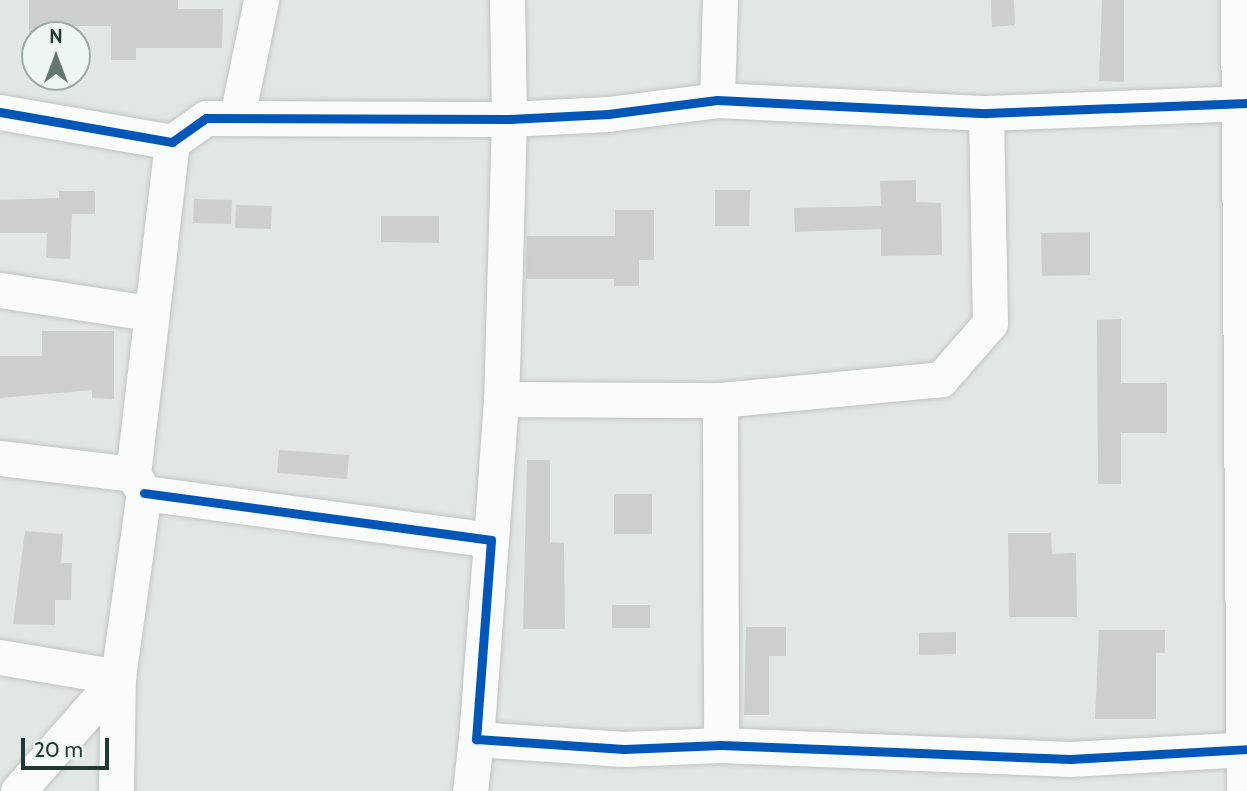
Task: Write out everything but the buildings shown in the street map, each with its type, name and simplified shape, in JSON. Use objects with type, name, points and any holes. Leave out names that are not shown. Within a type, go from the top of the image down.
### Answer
[{"type":"street","points":[[237,117],[261,0]]},
{"type":"street","points":[[470,791],[501,399],[509,119],[507,0]]},
{"type":"street","points":[[717,100],[720,0]]},
{"type":"street","points":[[1238,0],[1242,103],[1246,749],[1244,791]]},
{"type":"street","points":[[0,112],[173,142],[206,118],[509,119],[608,114],[717,100],[986,113],[1242,103]]},
{"type":"street","points":[[501,399],[720,400],[941,379],[990,323],[986,113]]},
{"type":"street","points":[[116,791],[118,677],[138,484],[149,313],[173,142]]},
{"type":"street","points":[[0,290],[149,313]]},
{"type":"street","points":[[720,400],[721,745]]},
{"type":"street","points":[[0,458],[138,484],[491,540]]},
{"type":"street","points":[[0,657],[118,677]]},
{"type":"street","points":[[18,791],[118,677]]},
{"type":"street","points":[[476,739],[625,749],[721,745],[1070,759],[1246,749]]},
{"type":"cycle path","points":[[0,112],[172,142],[206,118],[509,119],[608,114],[717,100],[986,113],[1247,103]]},
{"type":"cycle path","points":[[144,493],[491,540],[476,739],[624,749],[721,745],[1070,759],[1247,749]]}]
